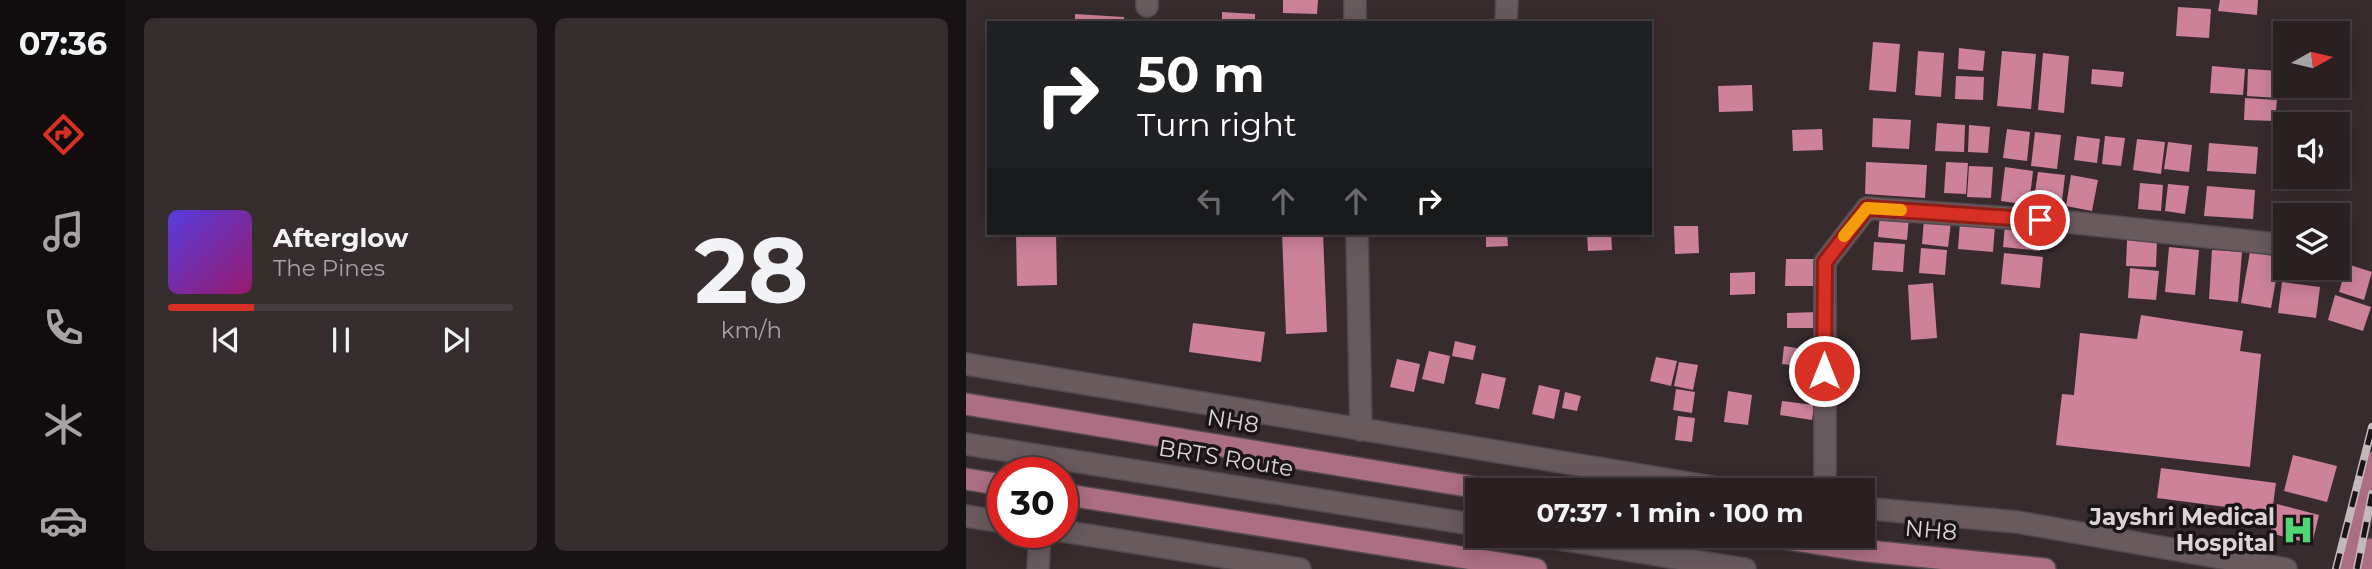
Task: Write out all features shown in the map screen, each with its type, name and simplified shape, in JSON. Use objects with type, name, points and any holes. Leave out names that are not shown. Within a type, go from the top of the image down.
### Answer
[{"type":"main road","name":"NH8","points":[[966,404],[1465,486]]},
{"type":"main road","points":[[2349,569],[2372,463]]},
{"type":"main road","points":[[966,479],[987,482]]},
{"type":"main road","points":[[1078,497],[1536,569]]},
{"type":"main road","name":"NH8","points":[[1845,548],[2045,569]]},
{"type":"main road","points":[[2368,569],[2372,549]]},
{"type":"street","points":[[1355,0],[1355,21]]},
{"type":"street","points":[[1506,21],[1507,0]]},
{"type":"street","points":[[1825,478],[1825,262],[1867,208],[2067,222],[2273,244]]},
{"type":"street","points":[[1357,235],[1361,430]]},
{"type":"street","points":[[966,364],[1657,478]]},
{"type":"street","name":"BRTS Route","points":[[966,444],[1465,523]]},
{"type":"street","points":[[1875,509],[2017,522],[2286,569]]},
{"type":"street","points":[[966,516],[987,519]]},
{"type":"street","points":[[1078,534],[1300,569]]},
{"type":"street","points":[[1038,569],[1039,548]]},
{"type":"street","points":[[1615,548],[1745,569]]},
{"type":"building","points":[[1283,0],[1318,0],[1317,14],[1283,13]]},
{"type":"building","points":[[2220,0],[2258,0],[2257,15],[2218,11]]},
{"type":"building","points":[[2178,7],[2211,9],[2209,38],[2176,36]]},
{"type":"building","points":[[1222,12],[1255,14],[1255,21],[1222,21]]},
{"type":"building","points":[[1075,14],[1124,17],[1124,21],[1075,21]]},
{"type":"building","points":[[1873,42],[1900,44],[1896,92],[1869,90]]},
{"type":"building","points":[[1959,48],[1985,51],[1983,71],[1958,69]]},
{"type":"building","points":[[1918,51],[1944,53],[1941,97],[1915,95]]},
{"type":"building","points":[[2002,51],[2036,54],[2031,109],[1997,106]]},
{"type":"building","points":[[2043,53],[2069,56],[2064,113],[2038,110]]},
{"type":"building","points":[[2212,66],[2245,69],[2243,95],[2210,93]]},
{"type":"building","points":[[2092,69],[2124,72],[2122,87],[2091,84]]},
{"type":"building","points":[[2248,69],[2273,71],[2273,98],[2247,96]]},
{"type":"building","points":[[1956,76],[1984,77],[1983,100],[1955,99]]},
{"type":"building","points":[[1752,85],[1753,111],[1719,112],[1718,86]]},
{"type":"building","points":[[2245,98],[2277,100],[2273,121],[2244,120]]},
{"type":"building","points":[[1873,118],[1911,120],[1909,149],[1872,147]]},
{"type":"building","points":[[1937,123],[1965,125],[1964,152],[1935,151]]},
{"type":"building","points":[[1969,125],[1990,127],[1988,153],[1968,152]]},
{"type":"building","points":[[1822,129],[1823,150],[1793,151],[1792,130]]},
{"type":"building","points":[[2007,129],[2030,132],[2027,161],[2003,158]]},
{"type":"building","points":[[2035,132],[2061,135],[2057,169],[2031,166]]},
{"type":"building","points":[[2077,136],[2100,139],[2097,163],[2074,160]]},
{"type":"building","points":[[2105,136],[2125,138],[2121,166],[2102,164]]},
{"type":"building","points":[[2137,139],[2165,142],[2161,174],[2133,170]]},
{"type":"building","points":[[2168,142],[2192,145],[2189,172],[2164,169]]},
{"type":"building","points":[[2209,143],[2258,147],[2256,174],[2207,171]]},
{"type":"building","points":[[1866,162],[1927,165],[1925,198],[1865,194]]},
{"type":"building","points":[[1946,162],[1968,163],[1966,194],[1944,193]]},
{"type":"building","points":[[1969,166],[1993,167],[1991,198],[1967,197]]},
{"type":"building","points":[[2005,167],[2033,171],[2029,205],[2001,201]]},
{"type":"building","points":[[2038,172],[2065,175],[2061,210],[2033,206]]},
{"type":"building","points":[[2071,175],[2098,180],[2092,211],[2066,206]]},
{"type":"building","points":[[2140,183],[2163,185],[2161,211],[2138,209]]},
{"type":"building","points":[[2168,184],[2189,186],[2185,214],[2165,211]]},
{"type":"building","points":[[2207,186],[2255,190],[2253,219],[2204,216]]},
{"type":"building","points":[[1880,214],[1909,217],[1907,240],[1878,237]]},
{"type":"building","points":[[1924,219],[1951,222],[1948,247],[1922,244]]},
{"type":"building","points":[[1960,222],[1995,225],[1993,252],[1958,249]]},
{"type":"building","points":[[2005,225],[2043,229],[2040,251],[2003,247]]},
{"type":"building","points":[[1674,226],[1698,226],[1699,253],[1675,254]]},
{"type":"building","points":[[1016,235],[1056,235],[1057,285],[1017,286]]},
{"type":"building","points":[[1282,235],[1323,235],[1327,332],[1286,334]]},
{"type":"building","points":[[1486,235],[1507,235],[1508,246],[1486,247]]},
{"type":"building","points":[[1587,235],[1611,235],[1612,250],[1588,251]]},
{"type":"building","points":[[2127,240],[2157,241],[2156,267],[2126,266]]},
{"type":"building","points":[[1874,242],[1905,244],[1903,272],[1872,270]]},
{"type":"building","points":[[2169,247],[2199,250],[2195,295],[2165,292]]},
{"type":"building","points":[[1921,248],[1947,250],[1945,275],[1919,273]]},
{"type":"building","points":[[2212,250],[2242,252],[2238,302],[2209,299]]},
{"type":"building","points":[[2250,252],[2273,256],[2273,280],[2276,280],[2271,308],[2241,303]]},
{"type":"building","points":[[2004,253],[2043,257],[2040,288],[2001,284]]},
{"type":"building","points":[[1786,259],[1820,259],[1820,286],[1785,286]]},
{"type":"building","points":[[2350,265],[2372,272],[2364,300],[2339,292],[2342,280],[2350,280]]},
{"type":"building","points":[[2130,268],[2159,271],[2156,300],[2128,298]]},
{"type":"building","points":[[1755,272],[1755,294],[1730,295],[1730,273]]},
{"type":"building","points":[[2282,282],[2320,287],[2316,318],[2278,313]]},
{"type":"building","points":[[1933,283],[1937,338],[1911,340],[1908,285]]},
{"type":"building","points":[[2335,295],[2371,307],[2363,331],[2328,320]]},
{"type":"building","points":[[1819,312],[1819,328],[1787,328],[1787,313]]},
{"type":"building","points":[[2141,315],[2243,331],[2240,351],[2261,354],[2250,467],[2056,445],[2062,394],[2074,395],[2080,333],[2137,339]]},
{"type":"building","points":[[1193,323],[1265,332],[1261,362],[1189,352]]},
{"type":"building","points":[[1455,341],[1476,346],[1473,360],[1452,356]]},
{"type":"building","points":[[1784,346],[1809,350],[1807,367],[1782,364]]},
{"type":"building","points":[[1429,351],[1450,356],[1444,384],[1422,379]]},
{"type":"building","points":[[1656,357],[1677,361],[1671,386],[1650,381]]},
{"type":"building","points":[[1397,359],[1420,364],[1414,392],[1390,387]]},
{"type":"building","points":[[1679,362],[1698,365],[1693,390],[1674,386]]},
{"type":"building","points":[[1482,373],[1506,378],[1499,409],[1475,404]]},
{"type":"building","points":[[1539,385],[1560,390],[1554,419],[1532,414]]},
{"type":"building","points":[[1676,389],[1695,392],[1692,413],[1673,410]]},
{"type":"building","points":[[1728,391],[1752,395],[1748,425],[1724,422]]},
{"type":"building","points":[[1565,392],[1581,396],[1577,411],[1562,408]]},
{"type":"building","points":[[1782,401],[1814,405],[1812,420],[1780,415]]},
{"type":"building","points":[[1678,416],[1695,418],[1692,442],[1675,440]]},
{"type":"building","points":[[2293,455],[2337,466],[2327,502],[2284,491]]},
{"type":"building","points":[[2161,468],[2276,483],[2272,513],[2157,498]]},
{"type":"building","points":[[2277,504],[2319,515],[2312,544],[2270,533]]},
{"type":"railway","points":[[2336,569],[2372,427]]},
{"type":"railway","points":[[2357,569],[2372,494]]},
{"type":"slow traffic","points":[[1844,236],[1867,208],[1901,210]]},
{"type":"place","name":"Jayshri Medical Hospital","points":[[2298,530]]},
{"type":"route","points":[[1824,371],[1825,262],[1867,208],[2040,220]]}]
